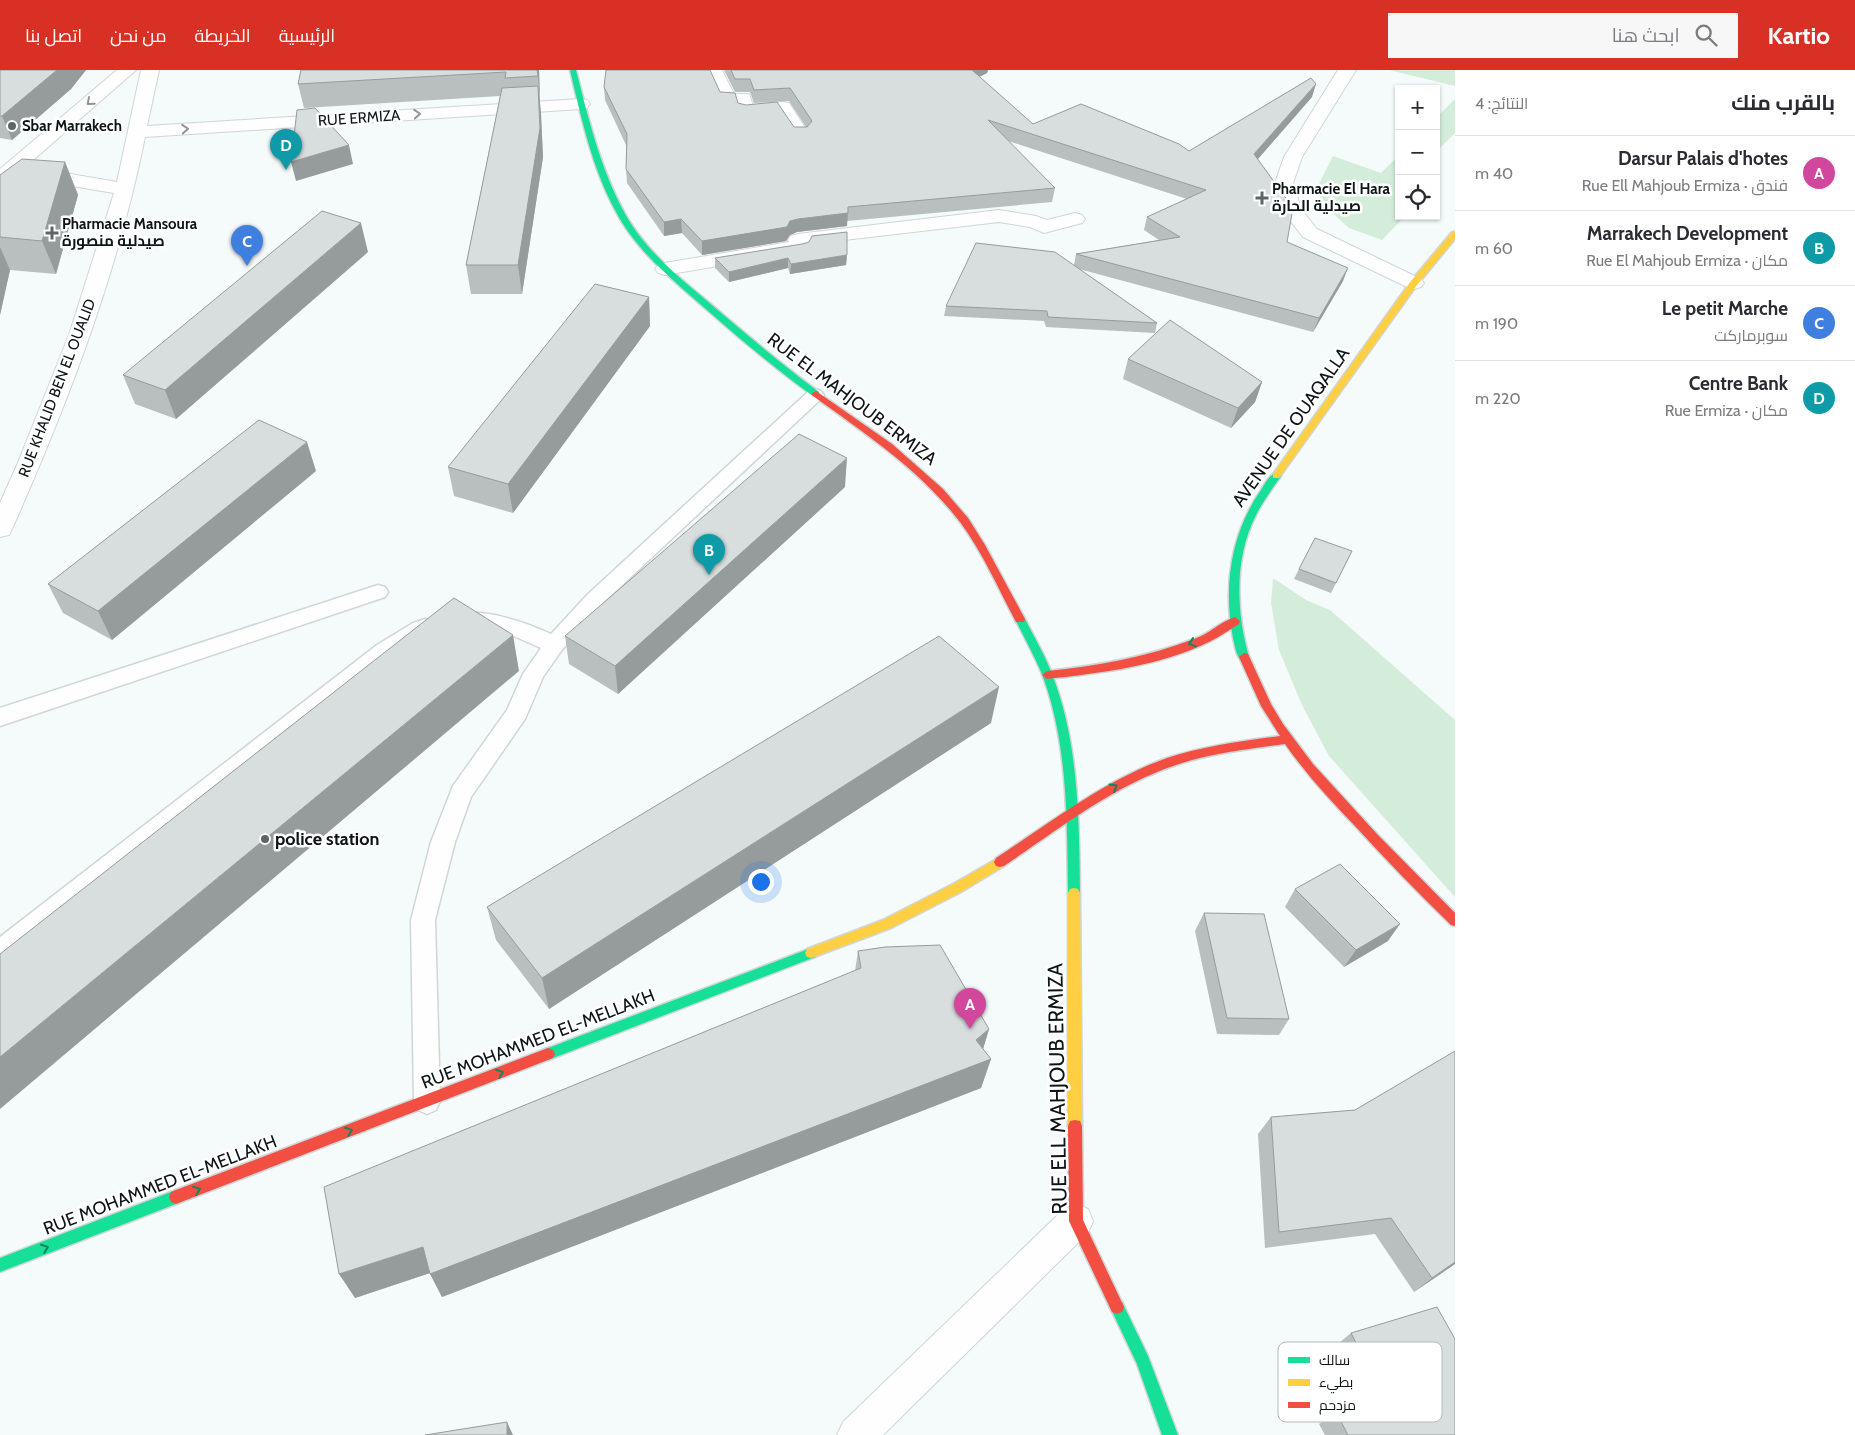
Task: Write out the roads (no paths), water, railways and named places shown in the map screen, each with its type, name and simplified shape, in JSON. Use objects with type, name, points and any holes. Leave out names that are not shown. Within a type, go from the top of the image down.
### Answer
[{"type":"street","points":[[4,172],[127,70]]},
{"type":"street","name":"RUE KHALID BEN EL OUALID","points":[[0,529],[29,465],[80,336],[125,190],[150,70]]},
{"type":"street","name":"RUE EL MAHJOUB ERMIZA","points":[[577,70],[581,104],[608,187],[620,212],[640,241],[665,269],[774,364],[902,456],[921,472],[949,500],[968,524],[991,561],[1047,675],[1060,722],[1073,813]]},
{"type":"street","points":[[714,70],[728,100],[743,98],[746,111],[782,107],[800,134]]},
{"type":"street","points":[[1347,70],[1293,156],[1284,183],[1292,210],[1310,233],[1414,283]]},
{"type":"street","name":"RUE ERMIZA","points":[[136,132],[581,104]]},
{"type":"street","points":[[4,172],[125,190]]},
{"type":"street","points":[[665,269],[801,246],[798,240],[999,216],[1036,222],[1044,227],[1075,219]]},
{"type":"street","name":"AVENUE DE OUAQALLA","points":[[1455,234],[1414,283],[1250,513],[1243,529],[1234,564],[1236,621],[1246,664],[1256,690],[1286,740],[1309,769],[1336,798],[1411,878],[1455,921]]},
{"type":"street","points":[[1047,675],[1095,671],[1140,661],[1203,640],[1236,621]]},
{"type":"street","name":"RUE MOHAMMED EL-MELLAKH","points":[[0,1266],[887,924],[941,898],[998,864],[1119,784],[1171,762],[1227,747],[1286,740]]},
{"type":"street","name":"RUE ELL MAHJOUB ERMIZA","points":[[1073,813],[1076,1221],[1143,1361],[1170,1435]]},
{"type":"street","points":[[856,1435],[1076,1221]]},
{"type":"lane","points":[[427,1101],[423,920],[443,842],[461,793],[495,748],[517,712],[534,674],[554,645],[594,599],[815,395]]},
{"type":"lane","points":[[0,717],[378,592]]},
{"type":"lane","points":[[0,952],[385,650],[420,628],[466,620],[503,624],[532,633],[554,645]]},
{"type":"place","name":"Sbar Marrakech","points":[[12,126]]},
{"type":"place","name":"Centre Bank","points":[[286,170]]},
{"type":"place","name":"Pharmacie El Hara صيدلية الحارة","points":[[1262,198]]},
{"type":"place","name":"Pharmacie Mansoura صيدلية منصورة","points":[[52,233]]},
{"type":"place","name":"Le petit Marche","points":[[247,266]]},
{"type":"place","name":"Marrakech Development","points":[[709,575]]},
{"type":"place","name":"police station","points":[[265,839]]},
{"type":"place","name":"Darsur Palais d'hotes","points":[[970,1029]]}]
